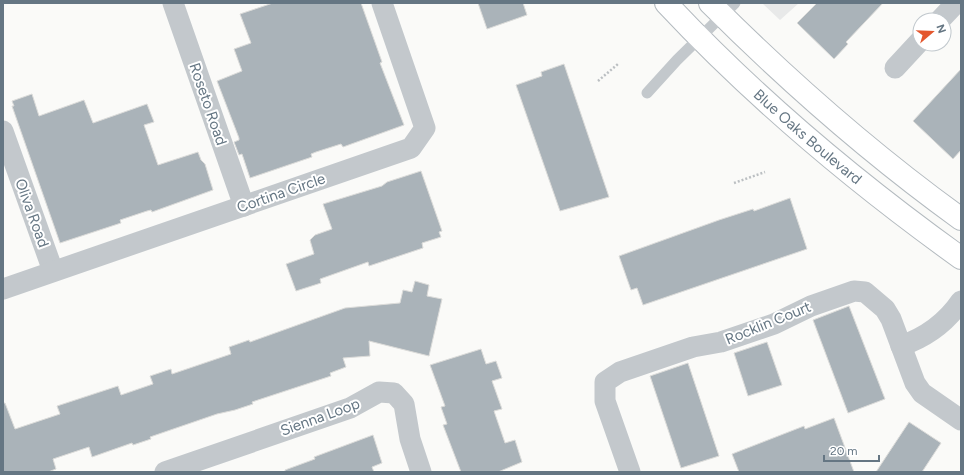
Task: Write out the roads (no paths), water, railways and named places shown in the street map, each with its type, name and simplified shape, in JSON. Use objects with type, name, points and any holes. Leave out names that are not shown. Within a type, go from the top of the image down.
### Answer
[{"type":"main road","name":"Blue Oaks Boulevard","points":[[666,3],[768,103],[818,147],[870,190],[961,258]]},
{"type":"main road","name":"Blue Oaks Boulevard","points":[[722,7],[839,123],[961,218]]},
{"type":"street","name":"Roseto Road","points":[[173,3],[244,206]]},
{"type":"street","name":"Cortina Circle","points":[[3,289],[411,148],[425,128],[382,3]]},
{"type":"street","points":[[948,12],[956,3]]},
{"type":"street","points":[[895,68],[912,50]]},
{"type":"street","name":"Oliva Road","points":[[3,131],[53,271]]},
{"type":"street","name":"Rocklin Court","points":[[630,472],[605,401],[605,382],[620,372],[693,347],[721,342],[761,329],[810,306],[854,291],[864,292],[885,309],[891,319],[915,383],[922,393],[961,420]]},
{"type":"street","points":[[901,346],[920,340],[939,326],[961,301]]},
{"type":"street","name":"Sienna Loop","points":[[165,472],[350,408],[379,392],[394,393],[404,404],[410,439],[421,472]]},
{"type":"lane","points":[[647,93],[700,37],[722,7]]}]
